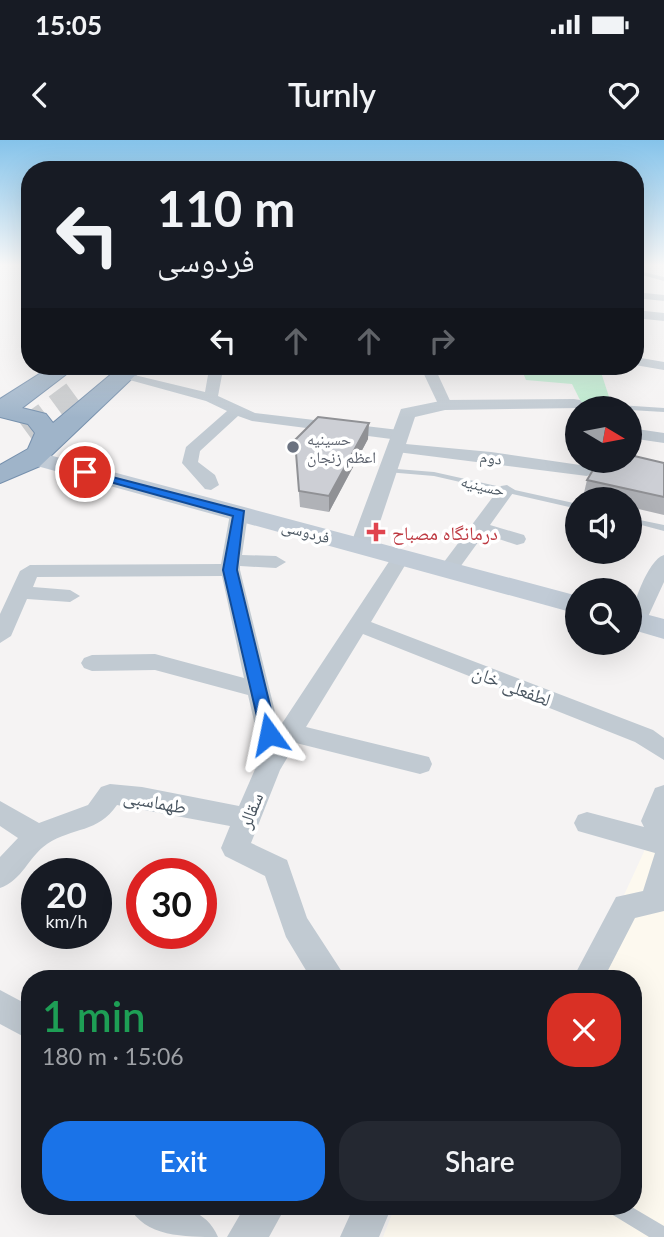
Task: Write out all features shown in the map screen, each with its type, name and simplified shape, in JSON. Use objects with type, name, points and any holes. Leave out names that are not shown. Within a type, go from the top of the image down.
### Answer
[{"type":"highway","points":[[14,442],[62,386],[77,375]]},
{"type":"highway","points":[[14,442],[19,400],[101,375]]},
{"type":"highway","points":[[11,378],[62,386]]},
{"type":"main road","name":"فردوسی","points":[[14,442],[239,514],[565,602]]},
{"type":"main road","points":[[642,623],[664,629]]},
{"type":"street","points":[[647,315],[664,317]]},
{"type":"street","points":[[644,363],[664,366]]},
{"type":"street","name":"دوم","points":[[140,375],[211,398],[253,418],[565,468]]},
{"type":"street","points":[[211,398],[215,375]]},
{"type":"street","points":[[432,375],[445,405]]},
{"type":"street","points":[[361,546],[407,413],[445,405],[565,406]]},
{"type":"street","points":[[211,485],[209,479],[190,463],[192,450],[237,409]]},
{"type":"street","points":[[642,435],[664,438]]},
{"type":"street","points":[[448,570],[507,490]]},
{"type":"street","points":[[239,514],[230,565],[269,734],[261,752],[268,767]]},
{"type":"street","points":[[479,527],[517,539]]},
{"type":"street","name":"سقالر","points":[[323,970],[285,905],[277,869],[235,848],[268,767],[401,557]]},
{"type":"street","points":[[642,603],[664,561]]},
{"type":"street","points":[[0,636],[30,571],[276,562]]},
{"type":"street","points":[[20,592],[70,596]]},
{"type":"street","name":"لطفعلی خان","points":[[357,624],[611,722],[644,736],[664,751]]},
{"type":"street","points":[[92,663],[155,663],[260,690]]},
{"type":"street","points":[[289,732],[420,764]]},
{"type":"street","name":"طهماسبی","points":[[37,836],[97,813],[110,794],[142,797],[247,819]]},
{"type":"street","points":[[664,795],[654,821],[664,837]]},
{"type":"street","points":[[0,813],[37,836],[0,876]]},
{"type":"street","points":[[587,823],[664,844]]},
{"type":"street","points":[[592,970],[626,905],[654,902],[664,862]]},
{"type":"street","points":[[0,1006],[21,1019]]},
{"type":"street","points":[[163,1215],[199,1237]]},
{"type":"street","points":[[246,1237],[261,1215]]},
{"type":"street","points":[[359,1237],[369,1215]]},
{"type":"lane","points":[[642,409],[664,410]]},
{"type":"lane","name":"حسینیه","points":[[387,470],[435,474],[565,504]]},
{"type":"lane","points":[[642,523],[664,528]]},
{"type":"lane","points":[[629,1215],[664,1236]]},
{"type":"shaded area","points":[[664,808],[664,1237],[383,1237],[392,1215],[642,1215],[642,970],[590,970]]},
{"type":"green space","points":[[524,375],[602,375],[609,396],[578,396],[572,384],[526,380]]},
{"type":"building","points":[[318,417],[369,423],[329,496],[299,491],[295,440]]},
{"type":"building","points":[[642,458],[664,463],[664,497],[642,492],[642,487],[619,487],[587,480],[591,473],[642,473]]},
{"type":"tunnel","points":[[25,430],[74,394]]},
{"type":"place","name":"حسینیه اعظم زنجان","points":[[293,447]]},
{"type":"place","name":"درمانگاه مصباح","points":[[376,532]]},
{"type":"route","points":[[85,472],[239,514],[230,570],[269,734]]}]
